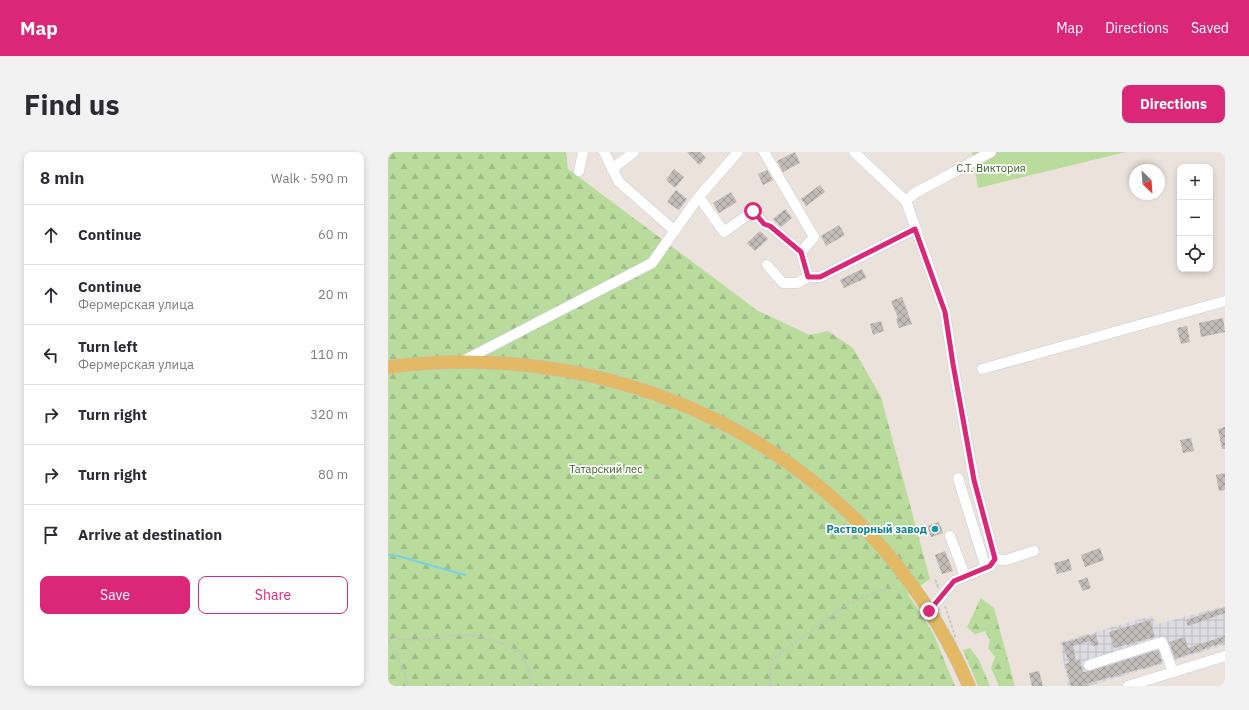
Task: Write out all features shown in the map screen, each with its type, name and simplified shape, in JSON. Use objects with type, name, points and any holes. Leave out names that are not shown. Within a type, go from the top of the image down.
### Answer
[{"type":"main road","points":[[388,366],[463,361],[541,365],[591,374],[639,388],[722,422],[756,440],[786,460],[827,491],[859,523],[906,579],[929,611],[950,645],[969,686]]},
{"type":"street","points":[[579,171],[583,152]]},
{"type":"street","points":[[604,152],[618,182],[675,231]]},
{"type":"street","points":[[612,169],[634,152]]},
{"type":"street","points":[[463,361],[652,262],[699,197],[738,152]]},
{"type":"street","points":[[854,152],[906,201],[945,312],[974,480],[995,559]]},
{"type":"street","points":[[906,201],[915,193],[991,152]]},
{"type":"street","points":[[769,154],[814,237],[801,252]]},
{"type":"street","points":[[699,197],[724,232],[753,211],[764,224],[770,226],[801,252],[808,277]]},
{"type":"street","points":[[767,265],[783,283],[797,283],[808,277],[820,277],[915,229]]},
{"type":"street","points":[[982,369],[1225,301]]},
{"type":"street","points":[[958,478],[986,568]]},
{"type":"street","points":[[950,536],[965,576]]},
{"type":"street","points":[[995,559],[1006,560],[1034,551]]},
{"type":"street","points":[[929,611],[954,581],[990,566],[995,559]]},
{"type":"street","points":[[1089,665],[1162,642],[1173,672]]},
{"type":"street","points":[[1128,686],[1141,684],[1173,672],[1225,656]]},
{"type":"path","points":[[770,686],[772,661],[781,653],[848,604],[906,579]]},
{"type":"path","points":[[940,592],[935,579],[940,592]]},
{"type":"path","points":[[943,601],[957,643]]},
{"type":"path","points":[[388,637],[401,640],[427,640],[455,635],[470,635],[503,643],[523,657],[528,667],[531,686]]},
{"type":"path","points":[[388,641],[396,652],[409,686]]},
{"type":"shaded area","points":[[1225,606],[1225,645],[1089,686],[1068,686],[1060,642],[1151,616],[1158,624]]},
{"type":"green space","name":"Татарский лес","points":[[388,152],[566,152],[568,169],[758,311],[810,335],[828,331],[853,348],[881,397],[930,579],[908,594],[933,633],[955,686],[388,686]]},
{"type":"green space","name":"С.Т. Виктория","points":[[972,152],[1126,152],[978,188]]},
{"type":"green space","points":[[981,598],[994,608],[1015,686],[999,686],[991,668],[995,657],[988,648],[990,640],[985,631],[975,634],[967,627]]},
{"type":"green space","points":[[970,648],[979,660],[990,686],[978,686],[963,650]]},
{"type":"building","points":[[687,152],[700,152],[706,158],[699,165]]},
{"type":"building","points":[[795,152],[800,163],[783,172],[777,161]]},
{"type":"building","points":[[674,169],[684,177],[675,188],[666,180]]},
{"type":"building","points":[[767,170],[773,180],[763,185],[758,174]]},
{"type":"building","points":[[820,185],[825,192],[806,206],[801,199]]},
{"type":"building","points":[[676,190],[687,199],[679,210],[667,202]]},
{"type":"building","points":[[731,192],[737,202],[719,213],[713,203]]},
{"type":"building","points":[[785,209],[792,218],[781,227],[773,219]]},
{"type":"building","points":[[839,225],[845,235],[826,246],[821,236]]},
{"type":"building","points":[[760,231],[768,239],[755,251],[747,243]]},
{"type":"building","points":[[862,269],[866,278],[844,288],[840,280]]},
{"type":"building","points":[[902,297],[912,324],[899,328],[896,319],[898,318],[891,301]]},
{"type":"building","points":[[1223,318],[1225,332],[1201,337],[1199,323]]},
{"type":"building","points":[[881,321],[884,331],[873,335],[870,324]]},
{"type":"building","points":[[1187,326],[1190,342],[1181,344],[1177,328]]},
{"type":"building","points":[[1225,427],[1225,449],[1222,449],[1218,429]]},
{"type":"building","points":[[1191,438],[1194,451],[1183,453],[1180,440]]},
{"type":"building","points":[[1225,473],[1225,490],[1219,491],[1216,475]]},
{"type":"building","name":"Растворный завод","points":[[939,522],[943,533],[931,537],[927,526]]},
{"type":"building","points":[[1100,548],[1104,560],[1085,567],[1081,555]]},
{"type":"building","points":[[945,551],[953,571],[942,574],[935,555]]},
{"type":"building","points":[[1069,559],[1072,570],[1057,574],[1054,563]]},
{"type":"building","points":[[1087,577],[1091,588],[1083,591],[1078,581]]},
{"type":"building","points":[[1225,607],[1225,613],[1188,626],[1186,620]]},
{"type":"building","points":[[1150,620],[1155,637],[1114,648],[1109,632]]},
{"type":"building","points":[[1095,634],[1099,645],[1092,646],[1090,641],[1073,646],[1076,661],[1080,660],[1083,672],[1091,671],[1158,650],[1162,663],[1086,684],[1087,686],[1071,686],[1065,664],[1069,663],[1062,643]]},
{"type":"building","points":[[1225,636],[1225,642],[1175,659],[1169,642],[1185,637],[1188,648]]},
{"type":"building","points":[[1039,671],[1043,686],[1032,686],[1029,673]]},
{"type":"waterway","points":[[388,555],[398,556],[465,575]]},
{"type":"place","name":"Растворный завод","points":[[935,529]]},
{"type":"route","points":[[753,211],[764,224],[770,226],[801,252],[808,277],[820,277],[915,229],[945,312],[974,480],[995,559],[994,563],[990,566],[954,581],[929,611]]}]
